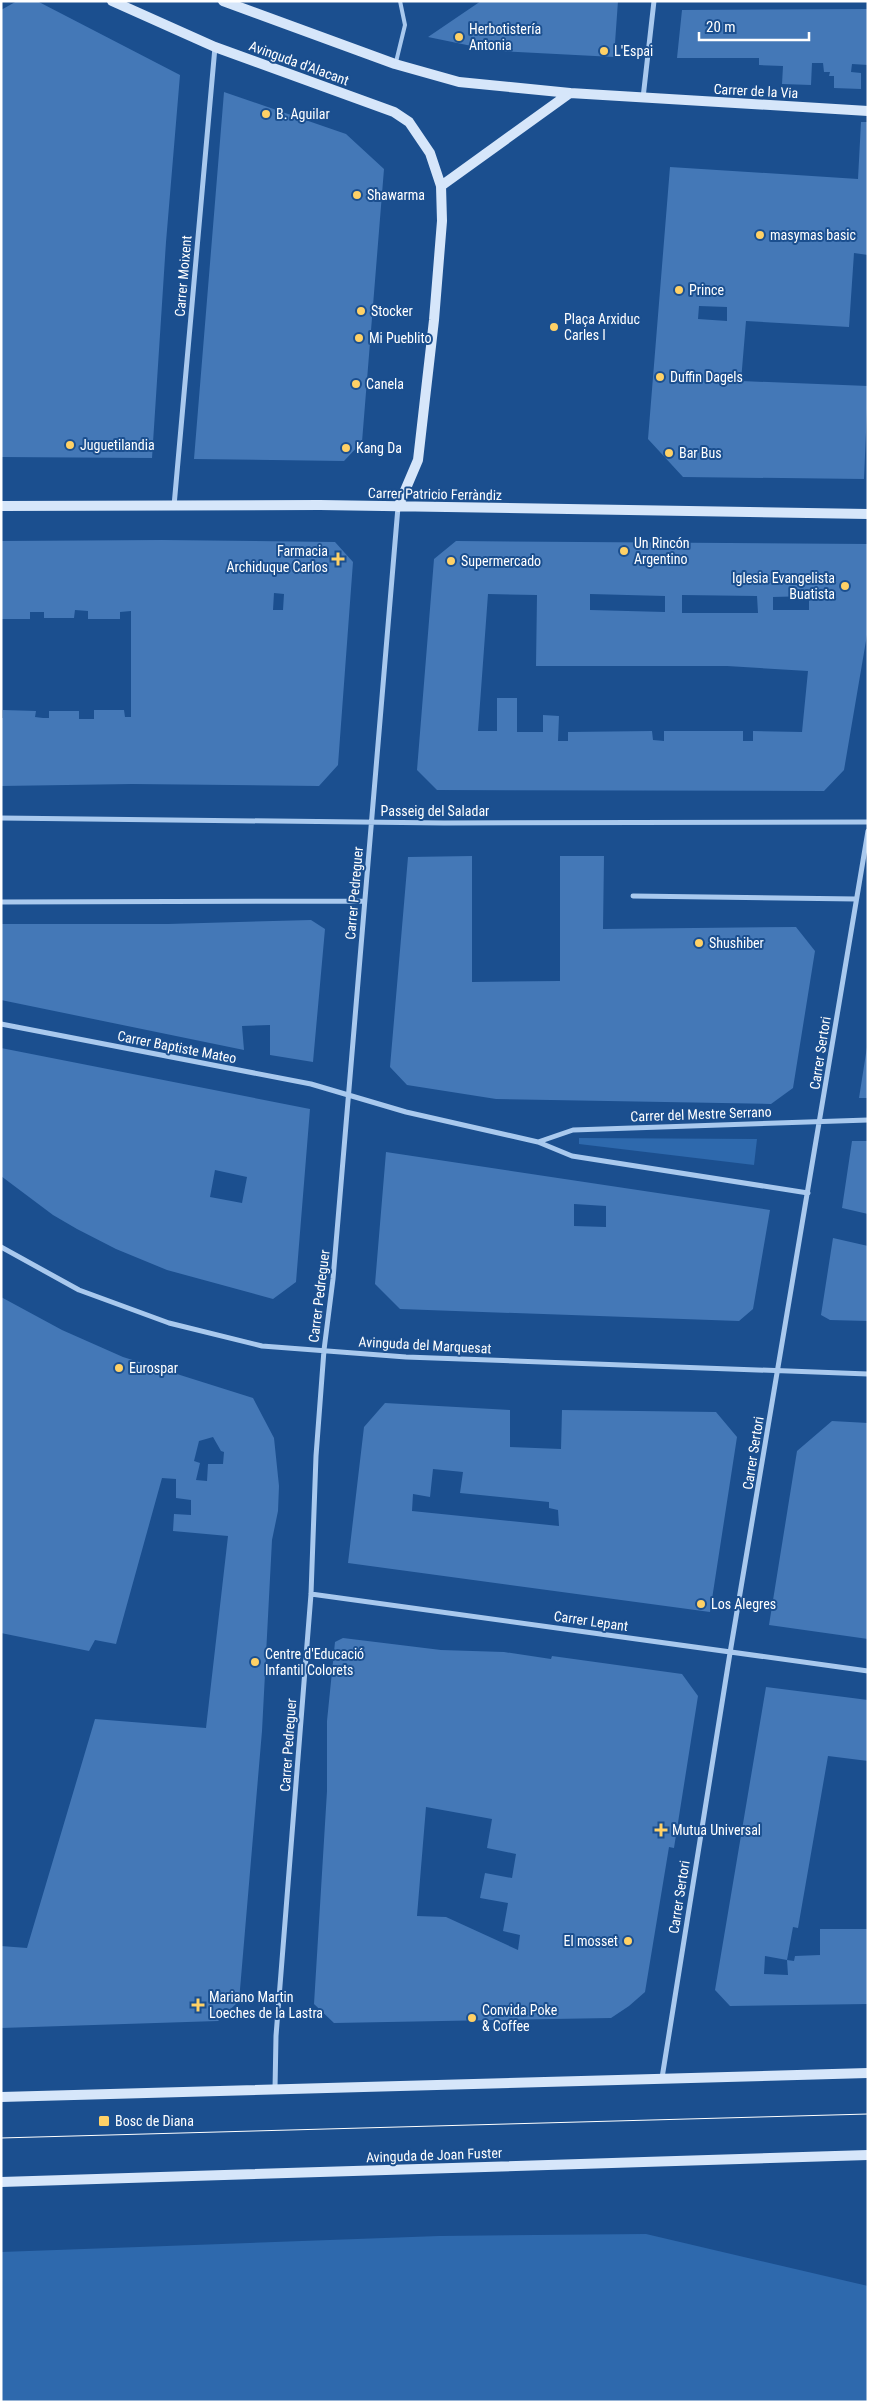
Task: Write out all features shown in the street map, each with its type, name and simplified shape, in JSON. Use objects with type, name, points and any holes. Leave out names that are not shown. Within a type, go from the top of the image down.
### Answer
[{"type":"main road","name":"Avinguda d'Alacant","points":[[112,1],[215,47],[394,112],[408,122],[430,153],[441,186]]},
{"type":"main road","points":[[223,1],[395,64],[459,82],[498,87],[643,98]]},
{"type":"main road","points":[[398,507],[418,460],[436,300],[442,221],[441,186],[570,93]]},
{"type":"main road","name":"Carrer de la Via","points":[[643,98],[868,111]]},
{"type":"main road","name":"Carrer Patricio Ferràndiz","points":[[1,506],[174,507],[320,504],[398,507],[868,514]]},
{"type":"main road","points":[[1,2098],[868,2073]]},
{"type":"main road","name":"Avinguda de Joan Fuster","points":[[1,2182],[868,2155]]},
{"type":"street","points":[[643,98],[654,1]]},
{"type":"street","name":"Carrer Moixent","points":[[174,507],[215,47]]},
{"type":"street","name":"Carrer Pedreguer","points":[[275,2089],[276,2036],[311,1594],[316,1456],[324,1350],[333,1279],[398,507]]},
{"type":"street","name":"Passeig del Saladar","points":[[1,818],[372,822],[868,822]]},
{"type":"street","name":"Carrer Sertori","points":[[662,2078],[730,1653],[868,832]]},
{"type":"street","points":[[632,896],[856,899]]},
{"type":"street","points":[[1,902],[364,901]]},
{"type":"street","name":"Carrer Baptiste Mateo","points":[[1,1024],[311,1084],[348,1094]]},
{"type":"street","points":[[348,1094],[406,1112],[538,1142],[572,1156],[808,1193]]},
{"type":"street","name":"Carrer del Mestre Serrano","points":[[538,1142],[573,1130],[868,1120]]},
{"type":"street","name":"Avinguda del Marquesat","points":[[1,1247],[79,1290],[169,1323],[262,1346],[406,1357],[868,1374]]},
{"type":"street","name":"Carrer Lepant","points":[[311,1594],[868,1671]]},
{"type":"lane","points":[[395,64],[404,25],[400,1]]},
{"type":"shaded area","points":[[579,1138],[757,1139],[754,1165],[579,1144]]},
{"type":"shaded area","points":[[646,2234],[868,2286],[868,2402],[1,2402],[1,2252],[439,2236]]},
{"type":"building","points":[[17,1],[37,1],[180,75],[166,242],[152,458],[1,457],[1,10]]},
{"type":"building","points":[[481,1],[618,1],[614,57],[496,51],[428,37]]},
{"type":"building","points":[[868,9],[868,65],[852,64],[851,72],[861,73],[861,89],[834,88],[834,76],[829,76],[830,72],[824,72],[823,63],[812,63],[811,85],[782,84],[783,66],[759,65],[759,58],[677,58],[682,10]]},
{"type":"building","points":[[224,92],[346,134],[384,169],[362,442],[344,461],[194,459]]},
{"type":"building","points":[[861,122],[868,122],[868,255],[854,253],[849,327],[746,321],[741,381],[868,386],[864,479],[683,477],[648,439],[670,167],[858,179]],"holes":[[[699,306],[727,307],[727,321],[698,319]]]},
{"type":"building","points":[[1,541],[335,542],[353,562],[338,765],[319,786],[132,784],[1,786],[1,718],[3,718],[3,710],[36,711],[35,717],[43,718],[49,718],[49,711],[79,711],[79,719],[94,719],[94,710],[124,710],[125,717],[131,717],[131,611],[120,612],[120,619],[88,619],[88,611],[75,610],[74,618],[44,618],[44,612],[30,612],[30,619],[1,619]],"holes":[[[274,593],[284,594],[283,610],[273,610]]]},
{"type":"building","points":[[456,541],[868,544],[868,629],[844,770],[824,791],[437,790],[417,770],[434,559]],"holes":[[[488,594],[537,595],[536,666],[727,666],[808,671],[802,732],[753,731],[753,741],[743,741],[743,731],[664,731],[664,741],[653,740],[652,731],[568,732],[568,741],[558,741],[559,716],[543,715],[543,732],[517,732],[517,698],[497,698],[497,731],[478,731]],[[590,594],[665,596],[665,612],[590,610]],[[682,595],[757,596],[758,613],[682,613]],[[809,596],[809,610],[773,610],[773,597]]]},
{"type":"building","points":[[472,856],[472,982],[560,981],[560,856],[604,856],[603,929],[796,927],[815,951],[793,1088],[771,1104],[496,1099],[407,1085],[390,1067],[408,857]]},
{"type":"building","points":[[311,920],[325,929],[313,1062],[270,1055],[270,1025],[242,1026],[244,1050],[1,1000],[1,924],[168,924]]},
{"type":"building","points":[[867,1047],[868,1098],[859,1098]]},
{"type":"building","points":[[1,1048],[310,1109],[296,1282],[273,1299],[167,1270],[116,1249],[53,1215],[1,1176]],"holes":[[[215,1170],[247,1177],[242,1203],[210,1197]]]},
{"type":"building","points":[[852,1141],[868,1141],[868,1214],[842,1208]]},
{"type":"building","points":[[386,1152],[770,1210],[753,1309],[739,1321],[400,1309],[375,1284]],"holes":[[[574,1204],[606,1206],[606,1227],[574,1226]]]},
{"type":"building","points":[[833,1238],[868,1246],[868,1321],[830,1320],[821,1315]]},
{"type":"building","points":[[1,1297],[62,1330],[123,1357],[253,1398],[274,1438],[279,1486],[278,1511],[272,1540],[262,1731],[239,2001],[218,2021],[1,2028],[1,1946],[27,1948],[95,1719],[206,1728],[228,1536],[173,1531],[174,1514],[191,1515],[191,1500],[176,1498],[176,1479],[162,1478],[116,1644],[95,1640],[89,1651],[1,1633]],"holes":[[[213,1437],[221,1451],[224,1452],[223,1464],[208,1464],[207,1481],[196,1480],[200,1463],[194,1461],[199,1441]]]},
{"type":"building","points":[[385,1403],[510,1410],[510,1447],[561,1449],[562,1410],[716,1412],[737,1437],[710,1612],[348,1563],[364,1427]],"holes":[[[433,1469],[463,1472],[460,1493],[549,1502],[549,1508],[558,1510],[559,1526],[412,1511],[413,1494],[430,1497]]]},
{"type":"building","points":[[832,1421],[868,1423],[868,1639],[769,1625],[797,1451]]},
{"type":"building","points":[[343,1638],[441,1650],[504,1652],[551,1659],[552,1656],[682,1674],[698,1696],[674,1848],[669,1847],[645,1992],[629,2006],[611,2018],[334,2023],[314,2004],[327,1791],[327,1721],[335,1642]],"holes":[[[426,1807],[492,1819],[487,1848],[516,1854],[512,1878],[485,1873],[480,1898],[508,1903],[503,1931],[520,1935],[518,1950],[446,1917],[417,1916]]]},
{"type":"building","points":[[766,1687],[868,1700],[868,1761],[828,1756],[798,1928],[793,1927],[787,1960],[794,1961],[795,1956],[820,1955],[820,1929],[868,1929],[868,2004],[730,2006],[715,1990]],"holes":[[[765,1956],[787,1960],[788,1975],[764,1974]]]},
{"type":"tram line","points":[[1,2138],[868,2114]]},
{"type":"place","name":"Herbotistería Antonia","points":[[459,37]]},
{"type":"place","name":"L'Espai","points":[[604,51]]},
{"type":"place","name":"B. Aguilar","points":[[266,114]]},
{"type":"place","name":"Shawarma","points":[[357,195]]},
{"type":"place","name":"masymas basic","points":[[760,235]]},
{"type":"place","name":"Prince","points":[[679,290]]},
{"type":"place","name":"Stocker","points":[[361,311]]},
{"type":"place","name":"Plaça Arxiduc Carles I","points":[[554,327]]},
{"type":"place","name":"Mi Pueblito","points":[[359,338]]},
{"type":"place","name":"Duffin Dagels","points":[[660,377]]},
{"type":"place","name":"Canela","points":[[356,384]]},
{"type":"place","name":"Juguetilandia","points":[[70,445]]},
{"type":"place","name":"Kang Da","points":[[346,448]]},
{"type":"place","name":"Bar Bus","points":[[669,453]]},
{"type":"place","name":"Un Rincón Argentino","points":[[624,551]]},
{"type":"place","name":"Farmacia Archiduque Carlos","points":[[338,559]]},
{"type":"place","name":"Supermercado","points":[[451,561]]},
{"type":"place","name":"Iglesia Evangelista Buatista","points":[[845,586]]},
{"type":"place","name":"Shushiber","points":[[699,943]]},
{"type":"place","name":"Eurospar","points":[[119,1368]]},
{"type":"place","name":"Los Alegres","points":[[701,1604]]},
{"type":"place","name":"Centre d'Educació Infantil Colorets","points":[[255,1662]]},
{"type":"place","name":"Mutua Universal","points":[[661,1830]]},
{"type":"place","name":"El mosset","points":[[628,1941]]},
{"type":"place","name":"Mariano Martin Loeches de la Lastra","points":[[198,2005]]},
{"type":"place","name":"Convida Poke & Coffee","points":[[472,2018]]},
{"type":"place","name":"Bosc de Diana","points":[[104,2121]]}]
